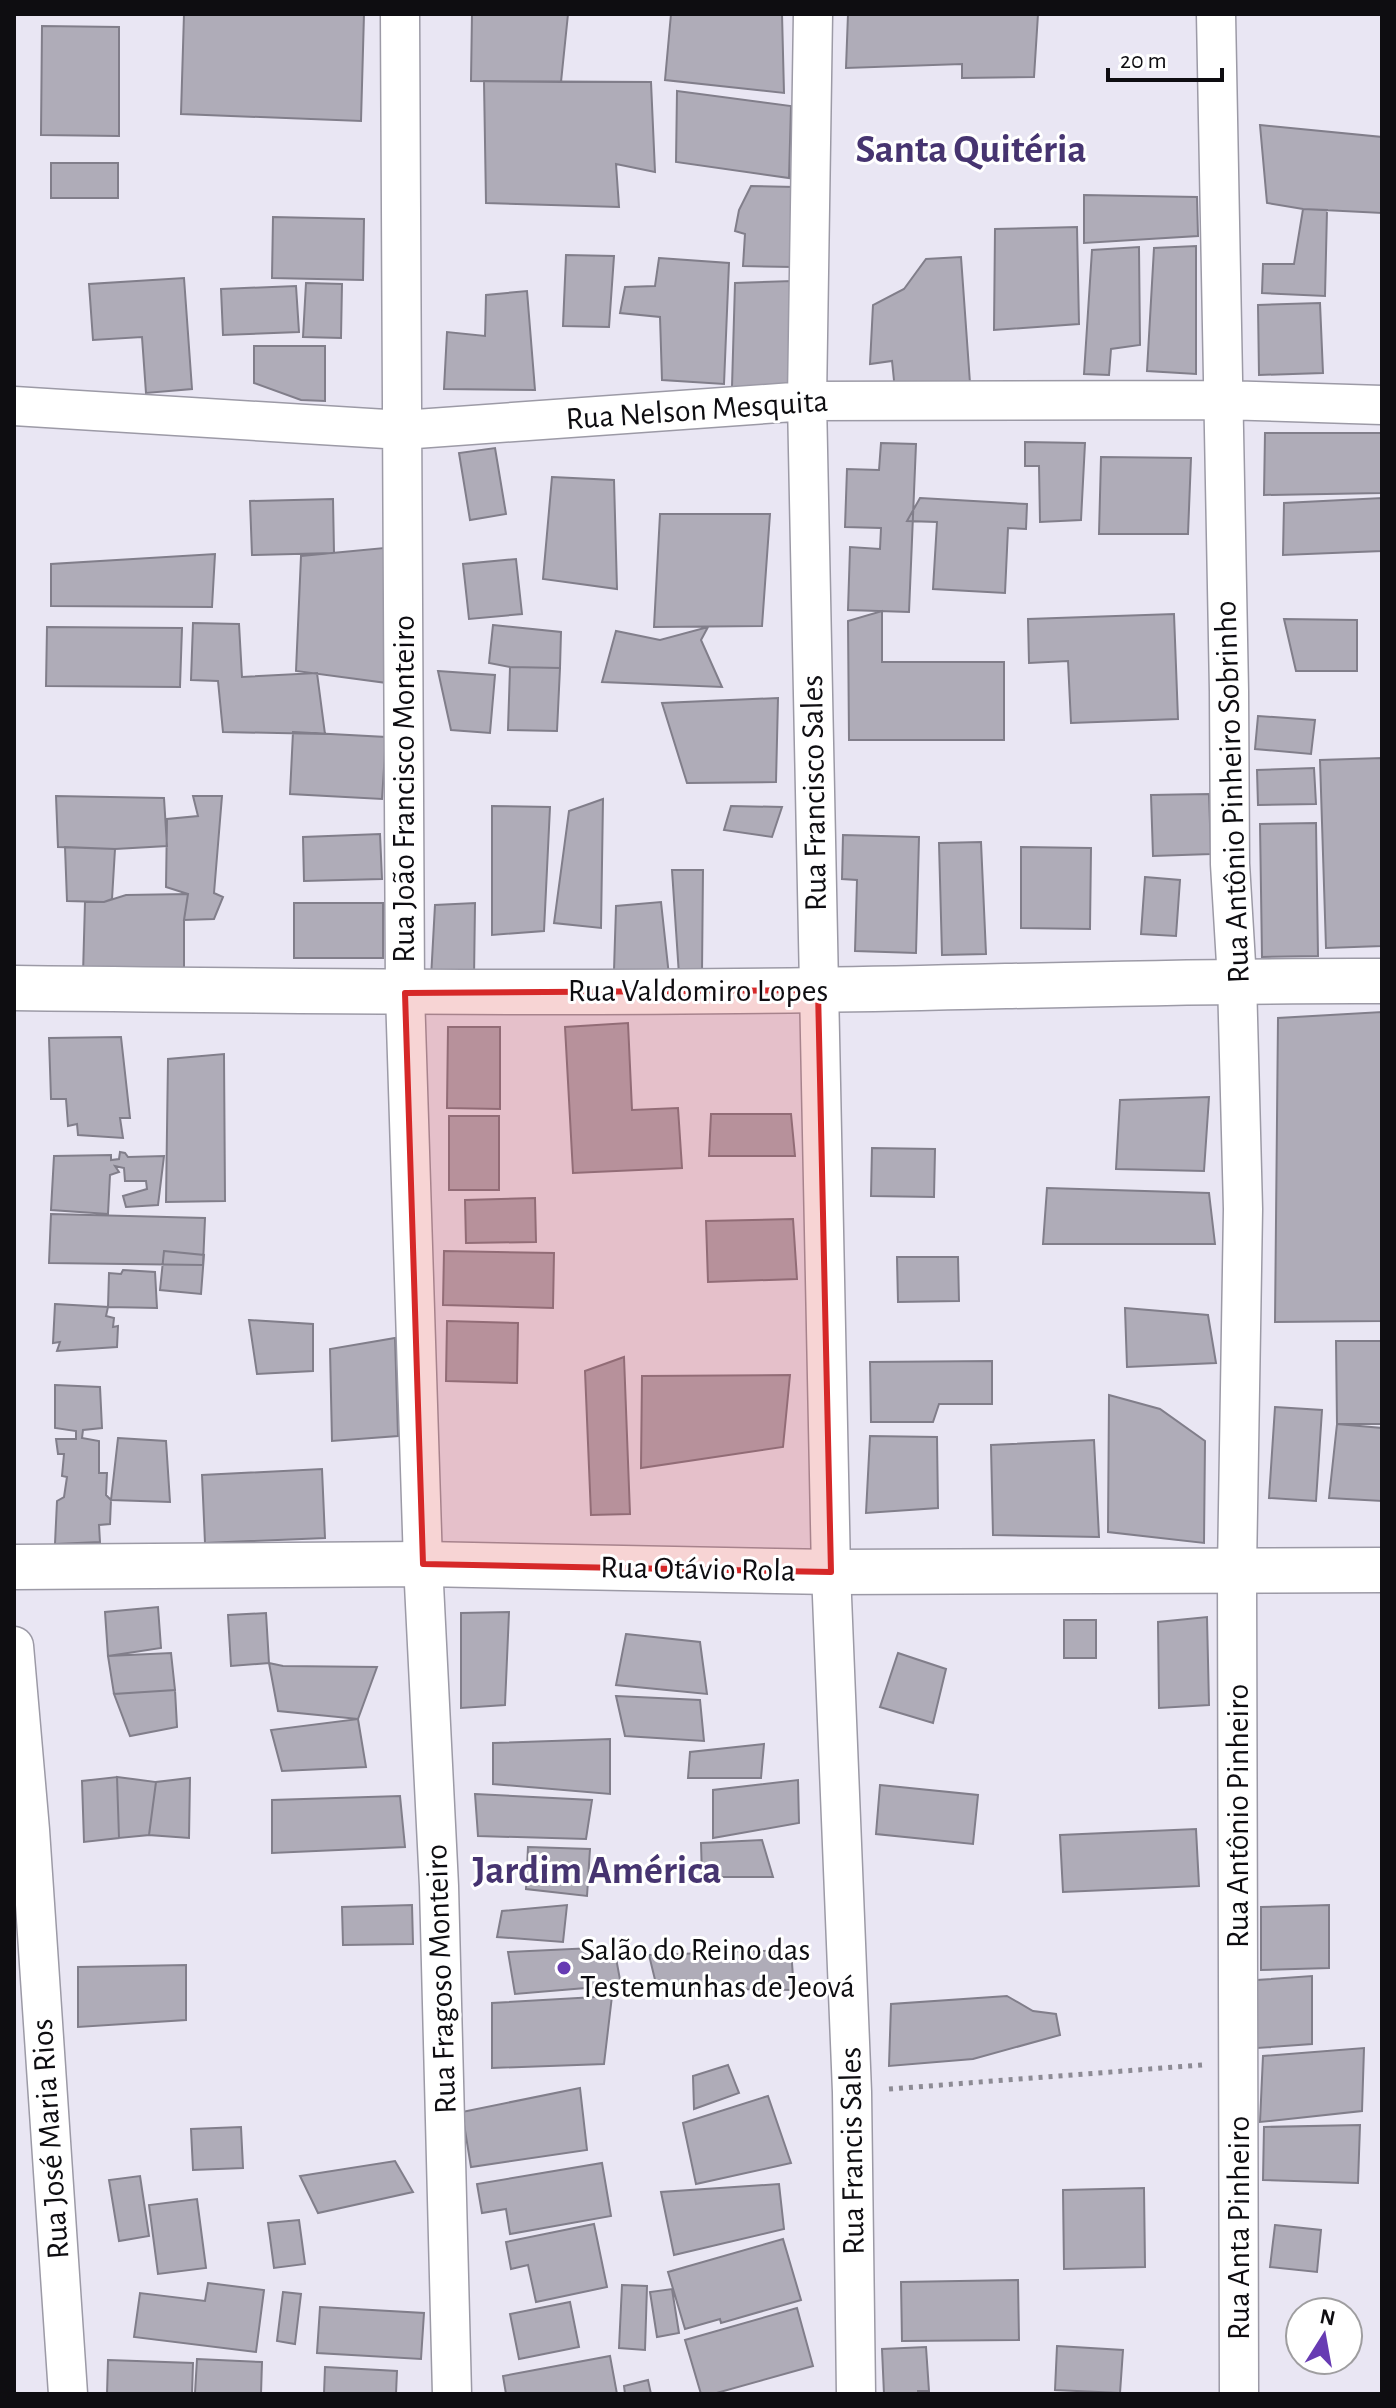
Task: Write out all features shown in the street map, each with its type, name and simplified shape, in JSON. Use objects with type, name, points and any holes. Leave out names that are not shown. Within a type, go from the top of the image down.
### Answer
[{"type":"street","name":"Rua João Francisco Monteiro","points":[[400,14],[405,993],[423,1564]]},
{"type":"street","name":"Rua Francisco Sales","points":[[813,14],[807,401],[831,1572]]},
{"type":"street","name":"Rua Antônio Pinheiro Sobrinho","points":[[1216,14],[1230,864],[1237,980],[1243,1209],[1237,1569]]},
{"type":"street","name":"Rua Nelson Mesquita","points":[[14,406],[402,430],[807,401],[1222,400],[1382,405]]},
{"type":"street","name":"Rua Valdomiro Lopes","points":[[14,988],[405,993],[818,990],[1237,980],[1382,981]]},
{"type":"street","name":"Rua Otávio Rola","points":[[14,1567],[423,1564],[831,1572],[1382,1570]]},
{"type":"street","name":"Rua Fragoso Monteiro","points":[[423,1564],[439,1886],[452,2394]]},
{"type":"street","name":"Rua Antônio Pinheiro","points":[[1237,1569],[1239,2062]]},
{"type":"street","name":"Rua Francis Sales","points":[[831,1572],[852,2092],[856,2394]]},
{"type":"street","name":"Rua José Maria Rios","points":[[14,1646],[30,1830],[68,2394]]},
{"type":"street","name":"Rua Anta Pinheiro","points":[[1239,2062],[1239,2394]]},
{"type":"path","points":[[852,2092],[1239,2062]]},
{"type":"highlighted area","points":[[818,990],[831,1572],[423,1564],[405,993]]},
{"type":"building","points":[[184,14],[364,14],[361,121],[181,114]]},
{"type":"building","points":[[472,14],[568,14],[561,82],[471,81]]},
{"type":"building","points":[[671,14],[782,14],[784,93],[665,80]]},
{"type":"building","points":[[848,14],[1038,14],[1034,77],[962,78],[962,64],[846,68]]},
{"type":"building","points":[[42,26],[119,27],[119,136],[41,135]]},
{"type":"building","points":[[484,81],[651,82],[655,172],[616,164],[619,207],[486,203]]},
{"type":"building","points":[[677,91],[791,106],[789,178],[676,162]]},
{"type":"building","points":[[1260,125],[1382,137],[1382,213],[1303,209],[1267,203]]},
{"type":"building","points":[[51,163],[118,163],[118,198],[51,198]]},
{"type":"building","points":[[751,186],[795,187],[793,267],[743,266],[745,234],[735,231],[739,210]]},
{"type":"building","points":[[1084,195],[1197,197],[1198,236],[1084,243]]},
{"type":"building","points":[[1303,209],[1327,210],[1325,296],[1262,293],[1263,264],[1294,264]]},
{"type":"building","points":[[273,217],[364,219],[363,280],[272,278]]},
{"type":"building","points":[[1077,227],[1079,324],[994,330],[995,229]]},
{"type":"building","points":[[1196,246],[1196,374],[1147,371],[1154,248]]},
{"type":"building","points":[[1139,247],[1140,345],[1111,349],[1109,375],[1084,374],[1092,250]]},
{"type":"building","points":[[566,255],[614,256],[609,327],[563,326]]},
{"type":"building","points":[[961,257],[970,383],[895,390],[892,361],[870,364],[873,305],[904,289],[926,259]]},
{"type":"building","points":[[659,258],[729,263],[724,384],[662,380],[660,317],[620,313],[625,287],[655,286]]},
{"type":"building","points":[[184,278],[192,389],[146,393],[142,337],[93,340],[89,284]]},
{"type":"building","points":[[792,281],[792,388],[732,387],[735,283]]},
{"type":"building","points":[[306,283],[342,284],[341,338],[303,337]]},
{"type":"building","points":[[296,286],[299,332],[223,335],[221,289]]},
{"type":"building","points":[[527,291],[535,390],[444,389],[447,332],[485,336],[486,295]]},
{"type":"building","points":[[1320,303],[1323,373],[1259,375],[1258,305]]},
{"type":"building","points":[[254,346],[325,346],[325,401],[301,400],[254,383]]},
{"type":"building","points":[[1265,433],[1382,433],[1382,493],[1264,495]]},
{"type":"building","points":[[1025,442],[1085,443],[1081,520],[1040,522],[1039,466],[1025,466]]},
{"type":"building","points":[[881,443],[916,444],[909,612],[848,610],[850,547],[880,549],[881,528],[845,527],[847,469],[879,470]]},
{"type":"building","points":[[495,448],[506,514],[470,520],[459,453]]},
{"type":"building","points":[[1101,457],[1191,458],[1188,534],[1099,534]]},
{"type":"building","points":[[552,477],[614,480],[617,589],[543,579]]},
{"type":"building","points":[[920,498],[1027,504],[1026,529],[1008,528],[1005,593],[933,589],[937,522],[907,521]]},
{"type":"building","points":[[1382,498],[1382,551],[1283,555],[1284,503]]},
{"type":"building","points":[[333,499],[334,553],[252,555],[250,501]]},
{"type":"building","points":[[660,514],[770,514],[762,626],[654,627]]},
{"type":"building","points":[[384,548],[387,683],[296,671],[301,556]]},
{"type":"building","points":[[215,554],[212,607],[51,606],[51,564]]},
{"type":"building","points":[[516,559],[522,614],[469,619],[463,564]]},
{"type":"building","points":[[882,611],[882,662],[1004,662],[1004,740],[849,740],[848,621]]},
{"type":"building","points":[[1174,614],[1178,719],[1071,723],[1068,661],[1029,663],[1028,619]]},
{"type":"building","points":[[1284,619],[1357,620],[1357,671],[1296,671]]},
{"type":"building","points":[[193,623],[239,624],[242,677],[317,673],[325,734],[223,732],[218,681],[191,680]]},
{"type":"building","points":[[493,625],[561,632],[560,668],[510,667],[489,663]]},
{"type":"building","points":[[47,627],[182,628],[180,687],[46,686]]},
{"type":"building","points":[[708,627],[701,640],[722,687],[602,682],[616,631],[660,640]]},
{"type":"building","points":[[510,667],[560,668],[557,731],[508,730]]},
{"type":"building","points":[[438,671],[495,675],[490,733],[451,730]]},
{"type":"building","points":[[778,698],[776,782],[687,783],[662,703]]},
{"type":"building","points":[[1258,716],[1315,720],[1311,754],[1255,749]]},
{"type":"building","points":[[293,732],[386,737],[382,799],[290,794]]},
{"type":"building","points":[[1382,758],[1382,946],[1326,948],[1320,760]]},
{"type":"building","points":[[1314,768],[1316,804],[1258,805],[1257,770]]},
{"type":"building","points":[[1209,794],[1211,854],[1153,856],[1151,795]]},
{"type":"building","points":[[56,796],[164,798],[167,846],[115,849],[58,847]]},
{"type":"building","points":[[193,796],[222,796],[214,893],[223,897],[214,919],[184,920],[188,894],[166,887],[167,819],[198,816]]},
{"type":"building","points":[[603,799],[601,928],[554,923],[569,811]]},
{"type":"building","points":[[492,806],[550,807],[544,931],[492,935]]},
{"type":"building","points":[[731,806],[782,807],[772,837],[724,830]]},
{"type":"building","points":[[1316,823],[1318,956],[1262,957],[1260,824]]},
{"type":"building","points":[[380,834],[382,879],[304,881],[303,837]]},
{"type":"building","points":[[843,835],[919,837],[916,953],[855,951],[857,880],[842,879]]},
{"type":"building","points":[[981,842],[986,954],[942,955],[939,843]]},
{"type":"building","points":[[65,847],[115,849],[112,899],[104,902],[67,901]]},
{"type":"building","points":[[1021,847],[1091,848],[1090,929],[1021,928]]},
{"type":"building","points":[[672,870],[703,870],[702,972],[679,975]]},
{"type":"building","points":[[1145,877],[1180,880],[1176,936],[1141,934]]},
{"type":"building","points":[[188,894],[184,920],[184,973],[83,974],[85,902],[104,902],[126,895]]},
{"type":"building","points":[[661,902],[670,985],[614,971],[616,906]]},
{"type":"building","points":[[294,903],[383,903],[383,958],[294,958]]},
{"type":"building","points":[[475,903],[474,979],[431,978],[435,905]]},
{"type":"building","points":[[1382,1012],[1382,1321],[1275,1322],[1278,1018]]},
{"type":"building","points":[[628,1023],[632,1110],[678,1108],[682,1168],[573,1173],[565,1027]]},
{"type":"building","points":[[448,1027],[500,1027],[500,1109],[447,1108]]},
{"type":"building","points":[[121,1037],[130,1118],[120,1118],[123,1138],[78,1135],[77,1124],[68,1126],[66,1099],[51,1099],[49,1038]]},
{"type":"building","points":[[224,1054],[225,1201],[166,1202],[168,1059]]},
{"type":"building","points":[[1209,1097],[1204,1171],[1116,1169],[1120,1100]]},
{"type":"building","points":[[711,1114],[791,1114],[795,1156],[709,1156]]},
{"type":"building","points":[[449,1116],[499,1116],[499,1190],[449,1190]]},
{"type":"building","points":[[872,1148],[935,1149],[934,1197],[871,1196]]},
{"type":"building","points":[[120,1152],[128,1157],[164,1156],[158,1205],[126,1207],[123,1196],[147,1189],[146,1181],[125,1181],[124,1168],[115,1166],[119,1172],[110,1175],[108,1214],[51,1210],[54,1156],[111,1155],[111,1160],[119,1159]]},
{"type":"building","points":[[1047,1188],[1209,1193],[1215,1244],[1043,1244]]},
{"type":"building","points":[[535,1198],[536,1242],[466,1243],[465,1200]]},
{"type":"building","points":[[51,1214],[205,1218],[203,1265],[49,1263]]},
{"type":"building","points":[[793,1219],[797,1279],[708,1282],[706,1221]]},
{"type":"building","points":[[164,1251],[204,1255],[201,1294],[160,1290]]},
{"type":"building","points":[[444,1251],[554,1253],[553,1308],[443,1305]]},
{"type":"building","points":[[897,1257],[958,1257],[959,1301],[898,1302]]},
{"type":"building","points":[[123,1270],[155,1272],[157,1308],[108,1307],[109,1273],[121,1274]]},
{"type":"building","points":[[55,1304],[108,1307],[106,1316],[114,1318],[113,1327],[118,1326],[117,1347],[57,1351],[60,1342],[53,1343]]},
{"type":"building","points":[[1125,1308],[1208,1315],[1216,1363],[1127,1367]]},
{"type":"building","points":[[249,1320],[313,1324],[313,1371],[257,1374]]},
{"type":"building","points":[[447,1321],[518,1323],[517,1383],[446,1381]]},
{"type":"building","points":[[395,1338],[398,1436],[332,1441],[330,1349]]},
{"type":"building","points":[[1336,1341],[1382,1341],[1382,1424],[1337,1424]]},
{"type":"building","points":[[624,1357],[630,1514],[591,1515],[585,1371]]},
{"type":"building","points":[[992,1361],[992,1404],[939,1404],[933,1422],[871,1422],[870,1362]]},
{"type":"building","points":[[790,1375],[783,1447],[641,1468],[642,1376]]},
{"type":"building","points":[[55,1385],[100,1387],[102,1428],[83,1430],[82,1438],[99,1441],[99,1473],[107,1473],[106,1495],[111,1500],[110,1524],[99,1525],[100,1542],[55,1544],[57,1501],[64,1497],[67,1477],[62,1476],[64,1454],[58,1454],[56,1439],[76,1439],[76,1431],[55,1428]]},
{"type":"building","points":[[1109,1395],[1160,1409],[1205,1441],[1204,1543],[1108,1532]]},
{"type":"building","points":[[1275,1407],[1322,1410],[1316,1501],[1269,1498]]},
{"type":"building","points":[[1337,1424],[1382,1428],[1382,1501],[1329,1498]]},
{"type":"building","points":[[870,1436],[937,1437],[938,1508],[866,1513]]},
{"type":"building","points":[[118,1438],[166,1441],[170,1502],[111,1500]]},
{"type":"building","points":[[1094,1440],[1099,1537],[993,1535],[991,1445]]},
{"type":"building","points":[[322,1469],[325,1538],[205,1543],[202,1475]]},
{"type":"building","points":[[158,1607],[161,1648],[108,1656],[105,1612]]},
{"type":"building","points":[[509,1612],[505,1705],[461,1708],[461,1613]]},
{"type":"building","points":[[266,1613],[269,1663],[231,1666],[228,1615]]},
{"type":"building","points":[[1207,1617],[1209,1705],[1159,1708],[1158,1622]]},
{"type":"building","points":[[1064,1620],[1096,1620],[1096,1658],[1064,1658]]},
{"type":"building","points":[[626,1634],[700,1642],[707,1694],[616,1685]]},
{"type":"building","points":[[171,1653],[175,1690],[114,1694],[108,1656]]},
{"type":"building","points":[[898,1653],[946,1669],[933,1723],[880,1707]]},
{"type":"building","points":[[269,1663],[283,1666],[377,1667],[358,1719],[278,1711]]},
{"type":"building","points":[[175,1690],[177,1727],[130,1736],[114,1694]]},
{"type":"building","points":[[616,1696],[700,1700],[704,1741],[625,1736]]},
{"type":"building","points":[[358,1719],[366,1767],[282,1771],[271,1730]]},
{"type":"building","points":[[610,1739],[610,1794],[493,1784],[493,1743]]},
{"type":"building","points":[[764,1744],[761,1778],[688,1778],[690,1752]]},
{"type":"building","points":[[117,1777],[119,1838],[84,1842],[82,1781]]},
{"type":"building","points":[[117,1777],[156,1782],[149,1835],[119,1838]]},
{"type":"building","points":[[190,1778],[189,1838],[149,1835],[156,1782]]},
{"type":"building","points":[[798,1780],[799,1823],[713,1838],[713,1790]]},
{"type":"building","points":[[880,1785],[978,1795],[973,1844],[876,1834]]},
{"type":"building","points":[[475,1794],[592,1800],[586,1839],[478,1836]]},
{"type":"building","points":[[400,1796],[405,1847],[272,1853],[272,1800]]},
{"type":"building","points":[[1196,1829],[1199,1886],[1063,1892],[1060,1835]]},
{"type":"building","points":[[762,1840],[773,1877],[702,1877],[701,1843]]},
{"type":"building","points":[[528,1847],[590,1849],[587,1896],[526,1889]]},
{"type":"building","points":[[412,1905],[413,1944],[343,1945],[342,1907]]},
{"type":"building","points":[[567,1905],[563,1942],[497,1937],[502,1911]]},
{"type":"building","points":[[1329,1905],[1329,1968],[1261,1970],[1261,1907]]},
{"type":"building","name":"Salão do Reino das Testemunhas de Jeová","points":[[614,1947],[621,1985],[515,1994],[508,1952]]},
{"type":"building","points":[[791,1950],[794,1990],[657,1988],[649,1955]]},
{"type":"building","points":[[186,1965],[186,2020],[78,2027],[78,1967]]},
{"type":"building","points":[[1312,1976],[1312,2044],[1257,2048],[1257,1980]]},
{"type":"building","points":[[612,1996],[604,2064],[492,2068],[492,2003]]},
{"type":"building","points":[[1007,1996],[1033,2011],[1056,2014],[1060,2035],[973,2059],[889,2066],[891,2004]]},
{"type":"building","points":[[1364,2048],[1362,2111],[1260,2122],[1263,2056]]},
{"type":"building","points":[[728,2065],[739,2093],[694,2109],[693,2076]]},
{"type":"building","points":[[580,2088],[587,2150],[471,2167],[462,2112]]},
{"type":"building","points":[[768,2096],[791,2163],[696,2184],[683,2123]]},
{"type":"building","points":[[1360,2125],[1358,2183],[1263,2180],[1264,2127]]},
{"type":"building","points":[[241,2127],[243,2168],[193,2170],[191,2129]]},
{"type":"building","points":[[395,2161],[413,2192],[318,2213],[300,2176]]},
{"type":"building","points":[[602,2163],[611,2216],[510,2234],[506,2209],[482,2213],[477,2184]]},
{"type":"building","points":[[140,2176],[149,2236],[119,2241],[109,2180]]},
{"type":"building","points":[[779,2184],[784,2229],[674,2255],[661,2192]]},
{"type":"building","points":[[1144,2188],[1145,2267],[1064,2269],[1063,2190]]},
{"type":"building","points":[[197,2199],[206,2268],[158,2274],[149,2205]]},
{"type":"building","points":[[299,2220],[305,2264],[274,2268],[268,2223]]},
{"type":"building","points":[[594,2224],[607,2287],[536,2302],[528,2265],[511,2269],[506,2242]]},
{"type":"building","points":[[1275,2225],[1321,2230],[1317,2272],[1270,2267]]},
{"type":"building","points":[[783,2239],[801,2300],[721,2323],[720,2319],[685,2329],[668,2272]]},
{"type":"building","points":[[1018,2280],[1019,2340],[902,2341],[901,2282]]},
{"type":"building","points":[[208,2283],[264,2290],[256,2352],[134,2337],[140,2293],[205,2301]]},
{"type":"building","points":[[622,2285],[647,2286],[645,2350],[619,2348]]},
{"type":"building","points":[[672,2289],[679,2333],[657,2337],[650,2292]]},
{"type":"building","points":[[283,2292],[301,2294],[295,2344],[277,2341]]},
{"type":"building","points":[[570,2302],[579,2347],[519,2359],[510,2314]]},
{"type":"building","points":[[320,2307],[424,2313],[421,2359],[317,2353]]},
{"type":"building","points":[[797,2308],[813,2366],[713,2394],[701,2394],[685,2340]]},
{"type":"building","points":[[1057,2346],[1123,2350],[1120,2393],[1055,2390]]},
{"type":"building","points":[[926,2347],[929,2391],[884,2394],[882,2349]]},
{"type":"building","points":[[610,2356],[617,2394],[506,2394],[503,2376]]},
{"type":"building","points":[[197,2359],[262,2362],[261,2394],[195,2393]]},
{"type":"building","points":[[108,2360],[193,2363],[192,2394],[107,2394]]},
{"type":"building","points":[[325,2367],[397,2371],[396,2394],[324,2394]]},
{"type":"building","points":[[648,2380],[651,2394],[625,2394],[624,2386]]},
{"type":"place","name":"Salão do Reino das Testemunhas de Jeová","points":[[564,1968]]},
{"type":"district","name":"Santa Quitéria","points":[[971,150]]},
{"type":"district","name":"Jardim América","points":[[597,1871]]}]
